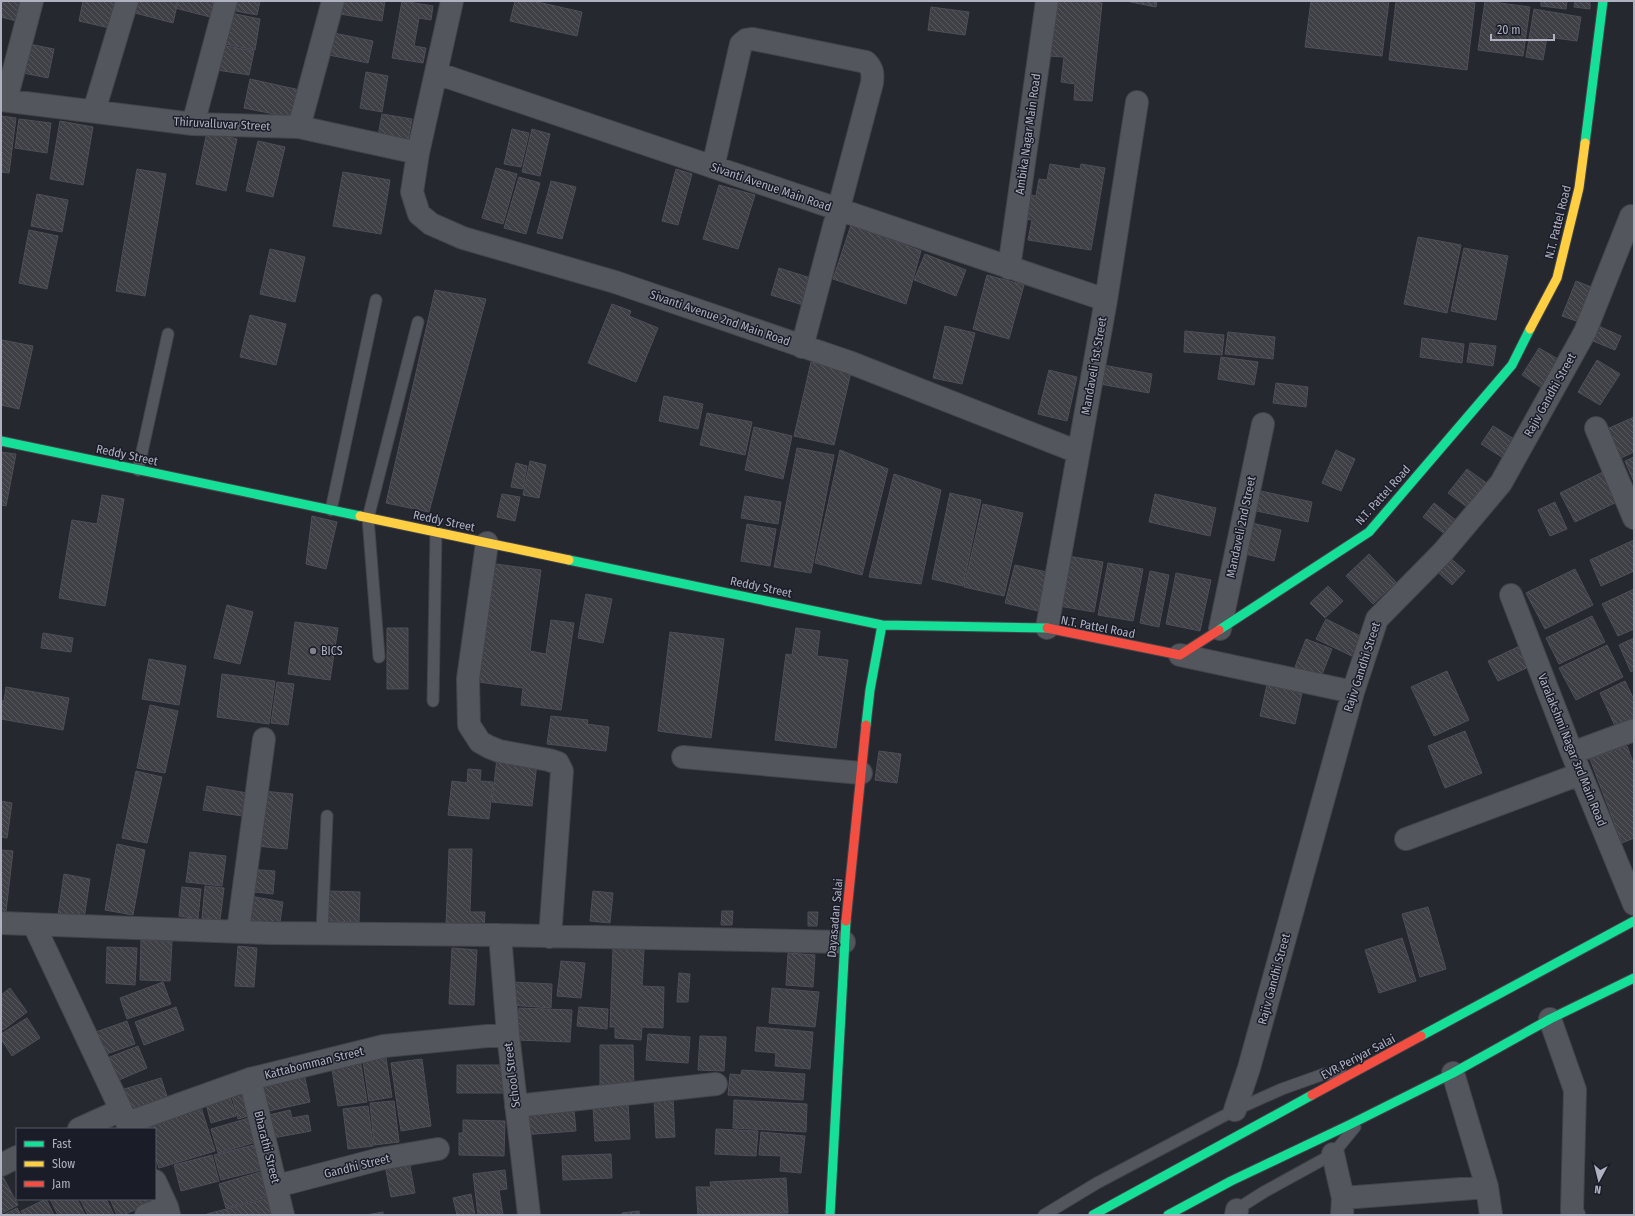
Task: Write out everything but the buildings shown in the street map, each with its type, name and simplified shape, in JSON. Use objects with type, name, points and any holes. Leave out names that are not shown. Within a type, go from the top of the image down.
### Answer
[{"type":"street","points":[[4,100],[32,1]]},
{"type":"street","points":[[94,112],[127,1]]},
{"type":"street","points":[[193,124],[226,1]]},
{"type":"street","points":[[299,126],[333,1]]},
{"type":"street","name":"Sivanti Avenue 2nd Main Road","points":[[452,1],[418,153],[412,192],[419,214],[431,224],[463,238],[615,282],[856,365],[1078,452]]},
{"type":"street","name":"Ambika Nagar Main Road","points":[[1009,268],[1047,1]]},
{"type":"street","name":"N.T. Pattel Road","points":[[882,625],[1047,628],[1180,655],[1369,532],[1512,365],[1557,278],[1579,188],[1603,1]]},
{"type":"street","points":[[713,167],[742,44],[746,40],[753,39],[866,62],[870,67],[873,73],[872,83],[802,346]]},
{"type":"street","name":"Sivanti Avenue Main Road","points":[[436,73],[1106,300]]},
{"type":"street","name":"Thiruvalluvar Street","points":[[4,100],[193,124],[299,126],[418,153]]},
{"type":"street","name":"Mandaveli 1st Street","points":[[1047,628],[1106,300],[1137,102]]},
{"type":"street","name":"Rajiv Gandhi Street","points":[[1235,1110],[1249,1068],[1353,692],[1377,619],[1443,552],[1501,483],[1585,332],[1631,216]]},
{"type":"street","name":"Mandaveli 2nd Street","points":[[1220,629],[1263,424]]},
{"type":"street","points":[[1596,428],[1634,518]]},
{"type":"street","name":"Reddy Street","points":[[1,442],[882,625]]},
{"type":"street","points":[[487,543],[468,679],[469,725],[480,742],[489,747],[499,751],[550,760],[558,763],[562,771],[550,937]]},
{"type":"street","name":"Varalakshmi Nagar 3rd Main Road","points":[[1511,595],[1580,774],[1634,904]]},
{"type":"street","name":"Dayasadan Salai","points":[[830,1215],[844,942],[870,690],[882,625]]},
{"type":"street","points":[[1180,655],[1353,692]]},
{"type":"street","points":[[1572,753],[1634,730]]},
{"type":"street","points":[[238,932],[264,739]]},
{"type":"street","points":[[683,757],[861,773]]},
{"type":"street","points":[[1406,839],[1580,774]]},
{"type":"street","name":"EVR Periyar Salai","points":[[1094,1215],[1237,1135],[1634,921]]},
{"type":"street","points":[[1,923],[238,932],[500,935],[844,942]]},
{"type":"street","points":[[34,925],[126,1121]]},
{"type":"street","name":"School Street","points":[[500,935],[508,1034],[529,1215]]},
{"type":"street","points":[[1168,1215],[1231,1181],[1453,1073],[1550,1019],[1634,978]]},
{"type":"street","points":[[1550,1019],[1575,1090],[1572,1211],[1574,1215]]},
{"type":"street","name":"Kattabomman Street","points":[[85,1128],[126,1121],[250,1078],[384,1046],[508,1034]]},
{"type":"street","points":[[1453,1073],[1487,1187],[1491,1215]]},
{"type":"street","name":"Bharathi Street","points":[[250,1078],[283,1215]]},
{"type":"street","points":[[516,1106],[716,1084]]},
{"type":"street","name":"Gandhi Street","points":[[277,1186],[380,1159],[438,1149]]},
{"type":"street","points":[[1333,1154],[1342,1207],[1487,1187]]},
{"type":"street","points":[[1,1165],[16,1158]]},
{"type":"street","points":[[146,1215],[168,1211],[156,1183]]},
{"type":"lane","points":[[331,510],[376,300]]},
{"type":"lane","points":[[379,657],[368,518],[418,322]]},
{"type":"lane","points":[[138,470],[168,334]]},
{"type":"lane","points":[[433,701],[436,532]]},
{"type":"lane","points":[[322,933],[327,816]]},
{"type":"lane","points":[[1044,1215],[1097,1183],[1235,1110],[1282,1089],[1324,1074],[1350,1074]]},
{"type":"lane","points":[[1233,1213],[1264,1192],[1333,1154],[1363,1118]]},
{"type":"traffic: fast","points":[[1585,143],[1603,1]]},
{"type":"traffic: fast","points":[[1219,630],[1369,532],[1512,365],[1530,329]]},
{"type":"traffic: fast","points":[[1,441],[360,516]]},
{"type":"traffic: fast","points":[[569,560],[882,625],[1047,628]]},
{"type":"traffic: fast","points":[[866,725],[870,690],[882,625]]},
{"type":"traffic: fast","points":[[830,1215],[846,921]]},
{"type":"traffic: fast","points":[[1421,1036],[1634,921]]},
{"type":"traffic: fast","points":[[1168,1215],[1231,1181],[1349,1125],[1453,1073],[1550,1019],[1634,978]]},
{"type":"traffic: fast","points":[[1093,1215],[1312,1095]]},
{"type":"traffic: slow","points":[[1530,329],[1557,278],[1579,188],[1585,143]]},
{"type":"traffic: slow","points":[[360,516],[569,560]]},
{"type":"traffic: jam","points":[[1047,628],[1180,655],[1219,630]]},
{"type":"traffic: jam","points":[[846,921],[866,725]]},
{"type":"traffic: jam","points":[[1312,1095],[1421,1036]]},
{"type":"place","name":"BICS","points":[[313,651]]}]
